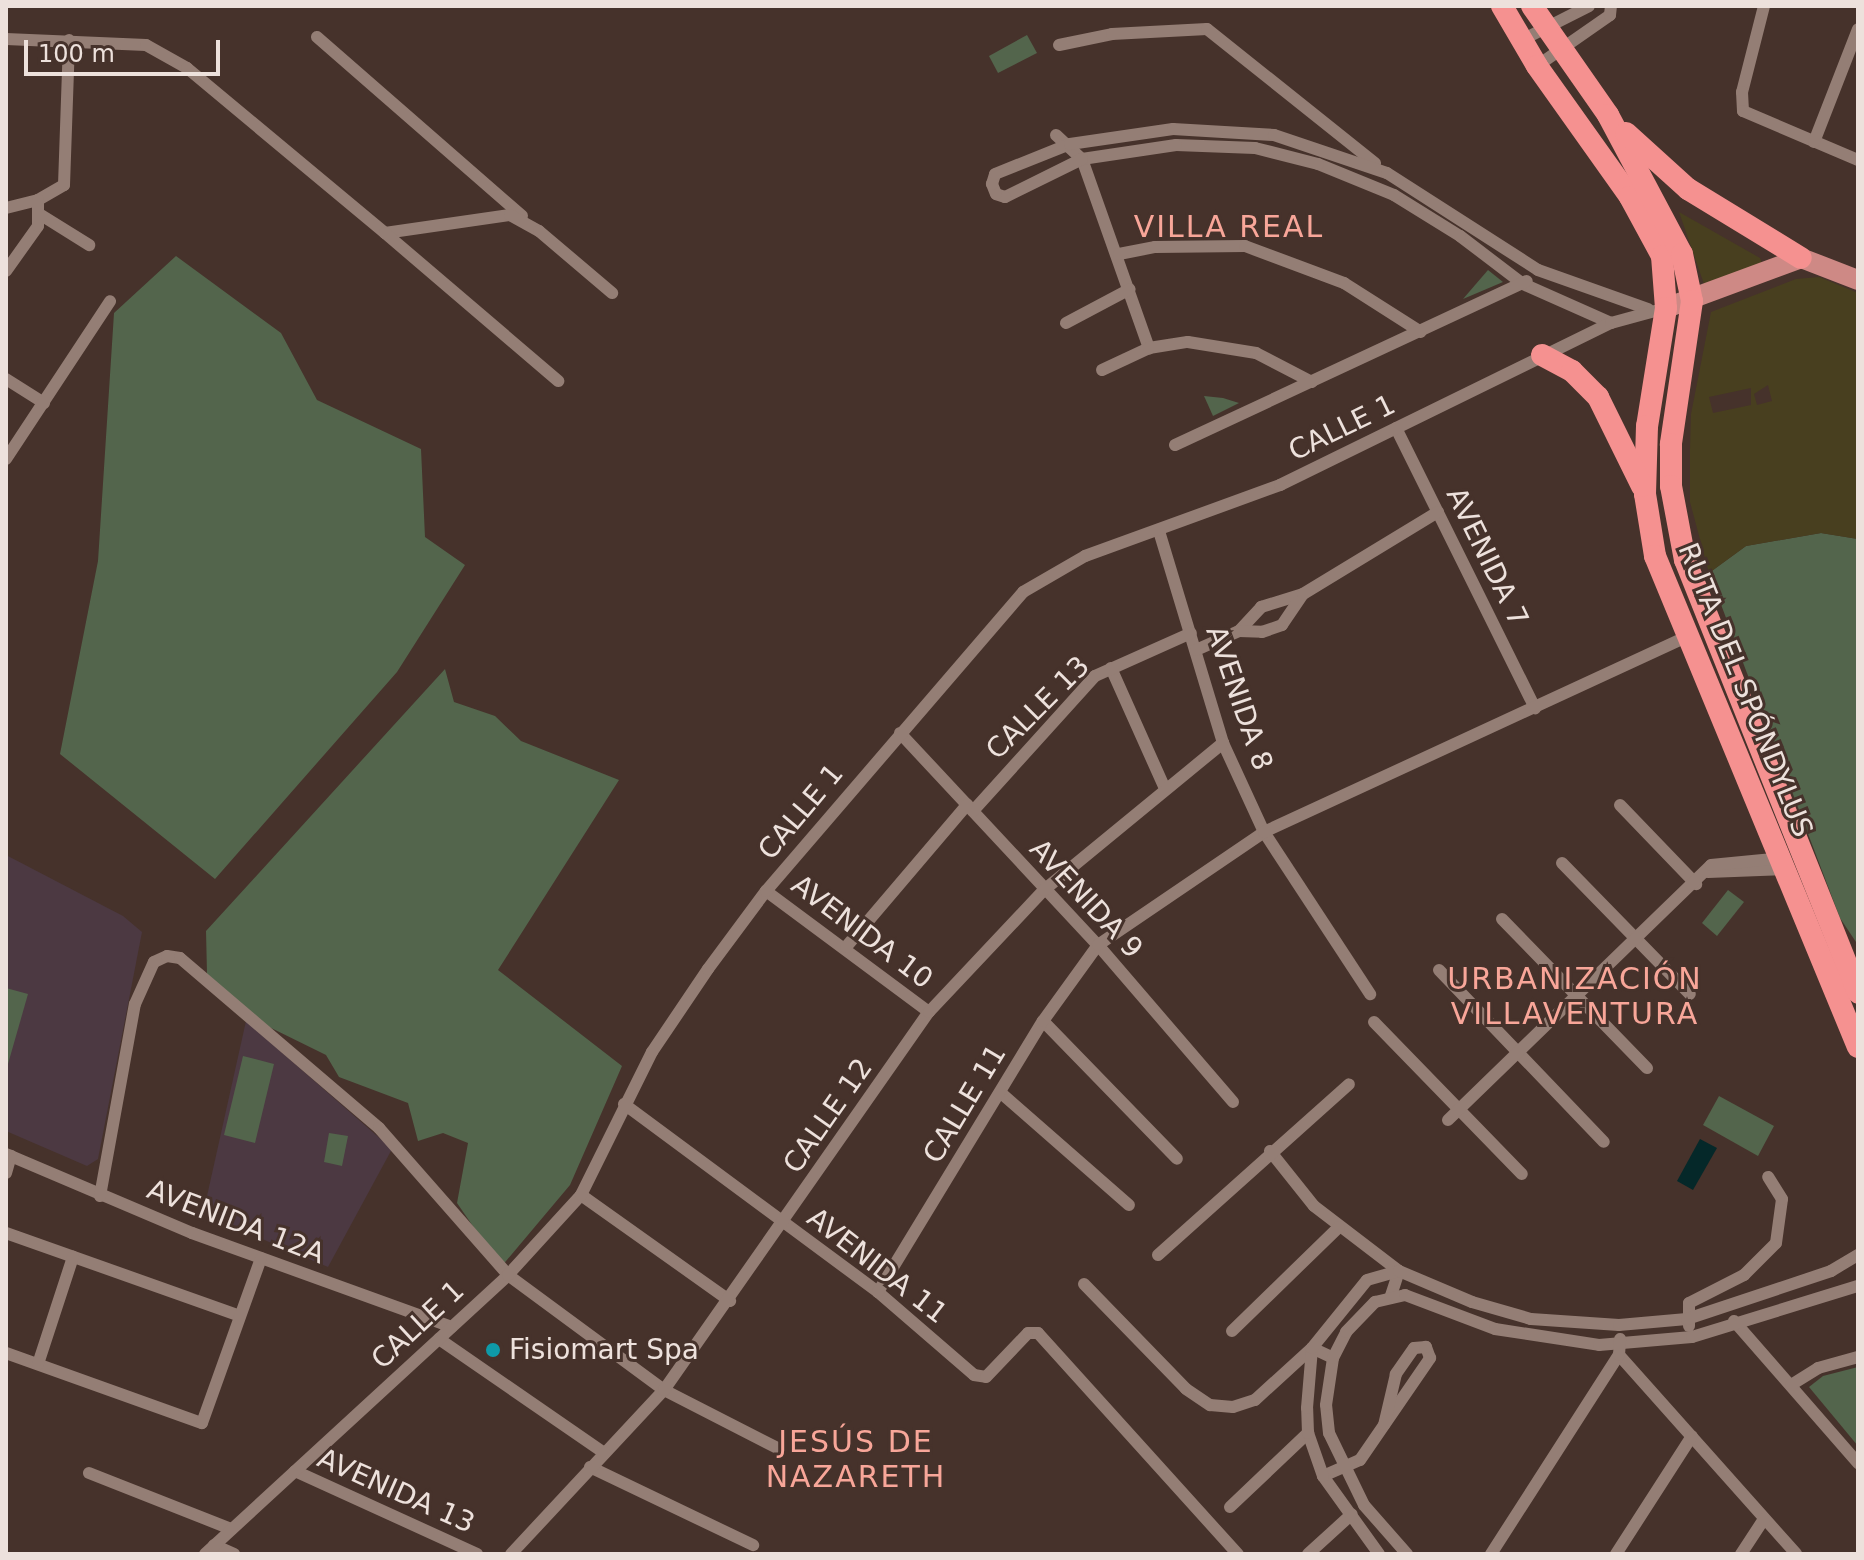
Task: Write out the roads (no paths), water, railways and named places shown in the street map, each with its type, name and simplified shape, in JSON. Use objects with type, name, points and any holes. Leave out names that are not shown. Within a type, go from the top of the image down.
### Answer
[{"type":"highway","name":"RUTA DEL SPÓNDYLUS","points":[[1502,6],[1537,66],[1655,239],[1662,256],[1647,426],[1645,494],[1655,556],[1686,637],[1858,993]]},
{"type":"highway","name":"RUTA DEL SPÓNDYLUS","points":[[1532,6],[1560,52],[1608,115],[1682,254],[1692,301],[1671,444],[1680,535],[1715,643],[1858,1047]]},
{"type":"highway","points":[[1608,115],[1688,189],[1801,258]]},
{"type":"highway","points":[[1542,355],[1572,371],[1603,404],[1645,494]]},
{"type":"main road","points":[[1657,308],[1692,301],[1801,258],[1858,280]]},
{"type":"street","points":[[1522,40],[1588,6],[1610,11]]},
{"type":"street","points":[[1764,6],[1742,92],[1743,111],[1858,160]]},
{"type":"street","points":[[1537,66],[1594,27],[1610,11]]},
{"type":"street","points":[[1059,45],[1112,34],[1207,29],[1387,173],[1397,189],[1523,284],[1611,323]]},
{"type":"street","points":[[1814,142],[1858,29]]},
{"type":"street","points":[[317,37],[612,293]]},
{"type":"street","points":[[6,39],[133,41],[174,59],[558,381]]},
{"type":"street","points":[[6,208],[38,200],[64,185],[69,40]]},
{"type":"street","points":[[1387,173],[1323,148],[1258,133],[1173,129],[1070,144],[995,174],[996,194],[1016,193],[1082,159],[1176,145],[1255,148],[1397,189],[1470,223],[1538,270],[1657,308]]},
{"type":"street","points":[[1173,129],[1176,145]]},
{"type":"street","points":[[1255,148],[1258,133]]},
{"type":"street","points":[[1056,135],[1070,144],[1082,159],[1119,254],[1149,348]]},
{"type":"street","points":[[1318,164],[1323,148]]},
{"type":"street","points":[[6,271],[41,215],[38,200]]},
{"type":"street","points":[[385,233],[418,232],[500,213],[530,224]]},
{"type":"street","points":[[41,215],[89,245]]},
{"type":"street","points":[[1460,236],[1470,223]]},
{"type":"street","points":[[1119,254],[1155,247],[1245,246],[1344,283],[1421,332]]},
{"type":"street","points":[[1175,445],[1523,284],[1538,270]]},
{"type":"street","points":[[1066,323],[1130,289]]},
{"type":"street","points":[[6,459],[110,301]]},
{"type":"street","name":"CALLE 1","points":[[209,1549],[508,1275],[581,1195],[624,1104],[660,1039],[766,891],[1023,592],[1085,556],[1280,485],[1542,355],[1611,323],[1657,308]]},
{"type":"street","points":[[1102,370],[1149,348],[1188,342],[1232,346],[1278,361],[1312,382]]},
{"type":"street","points":[[6,379],[44,403]]},
{"type":"street","name":"AVENIDA 7","points":[[1396,428],[1535,708]]},
{"type":"street","points":[[1196,650],[1239,631],[1261,607],[1303,594],[1438,512]]},
{"type":"street","name":"AVENIDA 8","points":[[1159,531],[1223,743],[1264,832],[1370,994]]},
{"type":"street","points":[[1239,631],[1262,632],[1282,625],[1303,594]]},
{"type":"street","name":"CALLE 13","points":[[846,947],[970,808],[1095,676],[1191,633]]},
{"type":"street","name":"CALLE 11","points":[[878,1292],[1043,1021],[1098,945],[1264,832],[1686,637]]},
{"type":"street","points":[[1111,668],[1165,789]]},
{"type":"street","name":"AVENIDA 9","points":[[900,733],[1098,945],[1233,1102]]},
{"type":"street","name":"CALLE 12","points":[[511,1554],[664,1390],[730,1301],[929,1012],[1044,890],[1223,743]]},
{"type":"street","points":[[1620,805],[1696,884]]},
{"type":"street","points":[[1448,1120],[1719,861],[1793,862]]},
{"type":"street","points":[[1562,863],[1690,994]]},
{"type":"street","name":"AVENIDA 10","points":[[766,891],[846,947],[929,1012]]},
{"type":"street","points":[[1502,919],[1647,1068]]},
{"type":"street","points":[[100,1196],[135,1004],[146,971],[167,956],[197,968],[379,1128],[508,1275],[664,1390],[725,1424],[781,1450]]},
{"type":"street","points":[[1439,970],[1604,1142]]},
{"type":"street","points":[[1043,1021],[1177,1159]]},
{"type":"street","points":[[1374,1022],[1522,1174]]},
{"type":"street","points":[[1158,1255],[1270,1151],[1349,1084]]},
{"type":"street","points":[[1001,1093],[1129,1205]]},
{"type":"street","name":"AVENIDA 11","points":[[624,1104],[878,1292],[974,1375],[986,1377],[1028,1333],[1038,1333],[1238,1554]]},
{"type":"street","points":[[1270,1151],[1314,1206],[1399,1271],[1472,1302],[1531,1319],[1619,1325],[1687,1319],[1831,1271],[1858,1255]]},
{"type":"street","points":[[6,1173],[9,1155]]},
{"type":"street","name":"AVENIDA 12A","points":[[9,1155],[100,1196],[452,1327]]},
{"type":"street","points":[[1692,1337],[1687,1319],[1689,1303],[1729,1286],[1769,1255],[1780,1231],[1782,1199],[1768,1177]]},
{"type":"street","points":[[581,1195],[730,1301]]},
{"type":"street","points":[[1232,1331],[1339,1227]]},
{"type":"street","points":[[6,1233],[240,1316]]},
{"type":"street","points":[[38,1364],[73,1257]]},
{"type":"street","points":[[6,1353],[197,1424],[205,1418],[261,1258]]},
{"type":"street","points":[[1391,1296],[1399,1271]]},
{"type":"street","points":[[1084,1284],[1186,1389],[1210,1405],[1233,1407],[1255,1400],[1312,1348],[1359,1287],[1382,1273],[1399,1271]]},
{"type":"street","points":[[1398,1551],[1343,1470],[1329,1433],[1326,1405],[1333,1358],[1357,1318],[1391,1296],[1405,1295],[1472,1323],[1525,1335],[1619,1349],[1692,1337],[1858,1286]]},
{"type":"street","points":[[1728,1307],[1735,1325],[1858,1463]]},
{"type":"street","points":[[1525,1335],[1531,1319]]},
{"type":"street","points":[[1491,1554],[1619,1349],[1619,1325]]},
{"type":"street","points":[[439,1339],[604,1453]]},
{"type":"street","points":[[1323,1476],[1343,1470],[1360,1460],[1384,1425],[1412,1383],[1430,1351],[1419,1345],[1405,1358],[1390,1390],[1384,1425]]},
{"type":"street","points":[[1312,1348],[1333,1358]]},
{"type":"street","points":[[1312,1348],[1308,1433],[1323,1476],[1348,1517],[1379,1554]]},
{"type":"street","points":[[1619,1349],[1796,1554]]},
{"type":"street","points":[[1791,1385],[1828,1363],[1858,1357]]},
{"type":"street","points":[[1405,1358],[1412,1383]]},
{"type":"street","points":[[1230,1507],[1308,1433]]},
{"type":"street","points":[[1616,1554],[1692,1436]]},
{"type":"street","points":[[590,1467],[753,1545]]},
{"type":"street","name":"AVENIDA 13","points":[[295,1471],[477,1554]]},
{"type":"street","points":[[89,1473],[231,1529]]},
{"type":"street","points":[[1308,1554],[1364,1505]]},
{"type":"street","points":[[1741,1554],[1764,1519]]},
{"type":"street","points":[[209,1549],[234,1554]]},
{"type":"water","points":[[1700,1139],[1717,1148],[1693,1190],[1677,1181]]},
{"type":"place","name":"Fisiomart Spa","points":[[493,1350]]},
{"type":"district","name":"VILLA REAL","points":[[1229,227]]},
{"type":"district","name":"URBANIZACIÓN VILLAVENTURA","points":[[1575,996]]},
{"type":"district","name":"JESÚS DE NAZARETH","points":[[856,1459]]}]
